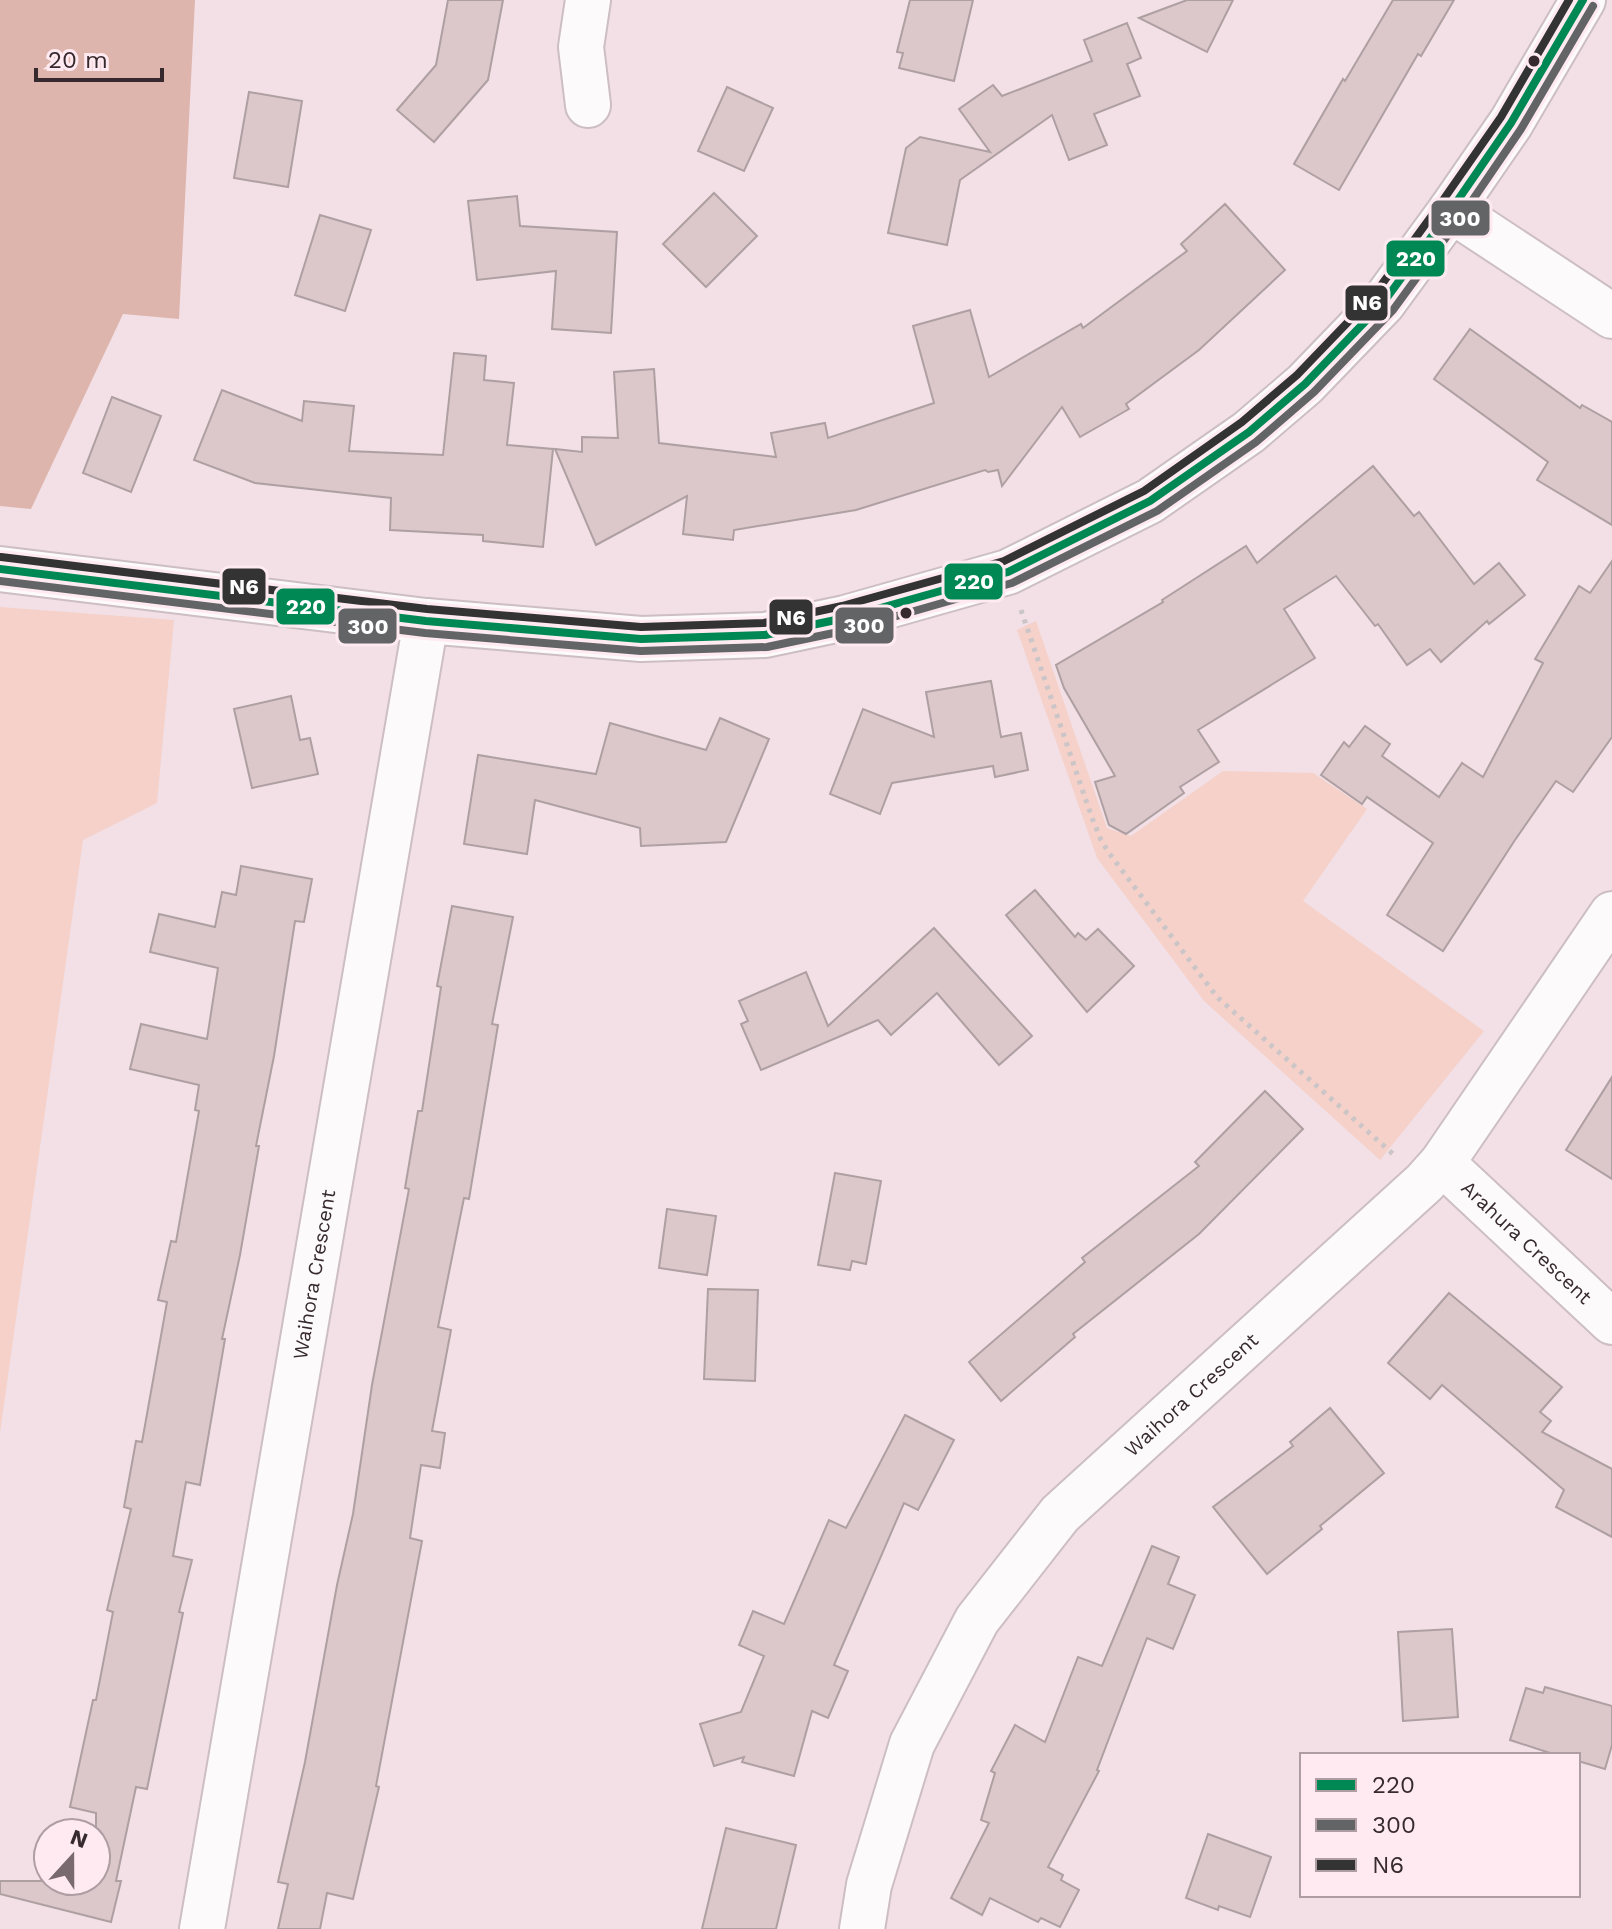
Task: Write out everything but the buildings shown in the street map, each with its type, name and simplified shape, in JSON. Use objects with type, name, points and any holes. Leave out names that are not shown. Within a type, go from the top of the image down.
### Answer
[{"type":"street","points":[[588,0],[581,47],[588,105]]},
{"type":"street","points":[[0,569],[426,621],[641,639],[765,635],[845,618],[1008,572],[1150,501],[1249,432],[1305,384],[1383,303],[1451,210],[1511,123],[1583,0]]},
{"type":"street","points":[[1451,210],[1612,316]]},
{"type":"street","name":"Waihora Crescent","points":[[202,1929],[426,621]]},
{"type":"street","name":"Waihora Crescent","points":[[862,1929],[869,1885],[912,1744],[977,1620],[1060,1514],[1433,1173],[1612,914]]},
{"type":"street","name":"Arahura Crescent","points":[[1433,1173],[1612,1322]]},
{"type":"path","points":[[1008,572],[1092,818],[1109,853],[1217,997],[1433,1173]]},
{"type":"shaded area","points":[[0,0],[195,0],[179,319],[123,314],[31,509],[0,506]]},
{"type":"shaded area","points":[[0,607],[174,620],[157,803],[83,840],[0,1433]]},
{"type":"shaded area","points":[[1036,621],[1107,828],[1131,836],[1223,771],[1313,773],[1367,809],[1303,901],[1484,1031],[1380,1160],[1204,1001],[1097,858],[1017,630]]},
{"type":"transit line","name":"N6","points":[[1,557],[427,609],[641,627],[764,623],[842,606],[1004,561],[1144,491],[1242,422],[1297,375],[1374,295],[1441,203],[1501,117],[1569,0]]},
{"type":"transit line","name":"220","points":[[0,569],[426,621],[641,639],[765,635],[845,618],[1008,572],[1150,501],[1249,432],[1305,384],[1383,303],[1451,210],[1511,123],[1583,0]]},
{"type":"transit line","name":"300","points":[[0,581],[425,633],[641,651],[767,647],[848,630],[1012,583],[1157,511],[1256,442],[1314,392],[1393,310],[1461,217],[1521,129],[1593,6]]}]
